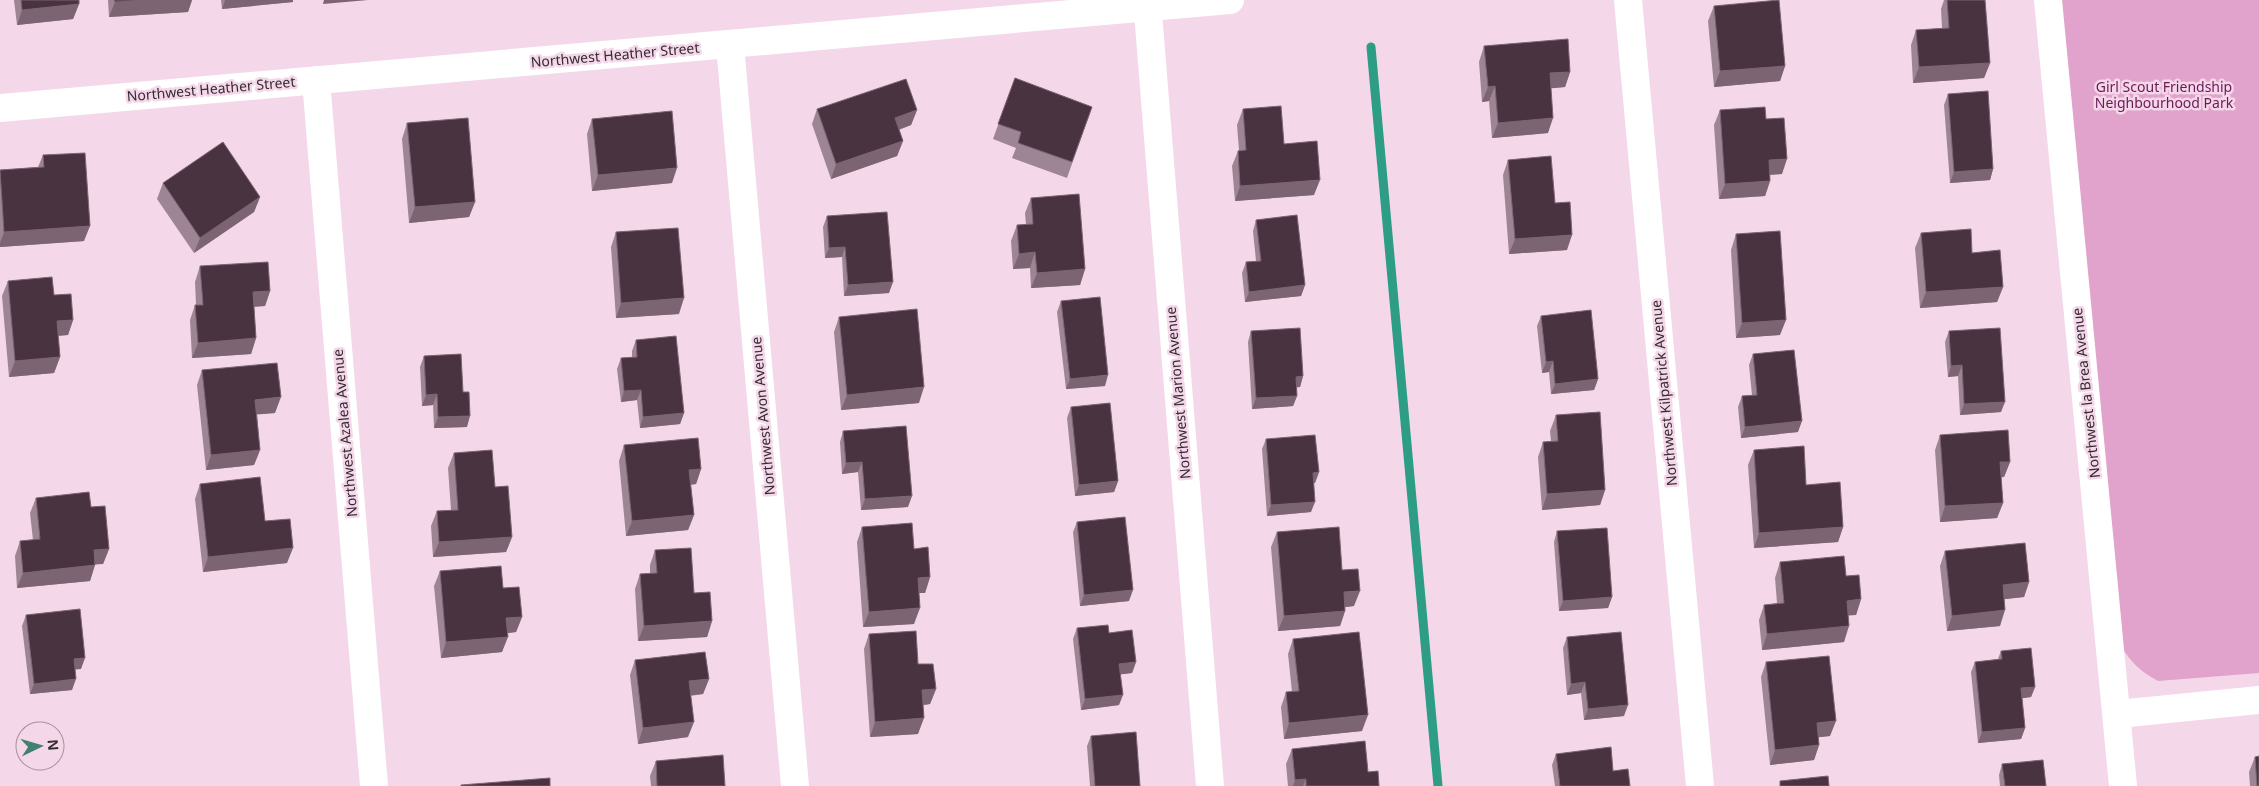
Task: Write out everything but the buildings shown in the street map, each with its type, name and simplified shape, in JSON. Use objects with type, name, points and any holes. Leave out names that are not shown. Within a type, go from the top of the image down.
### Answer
[{"type":"street","name":"Northwest Heather Street","points":[[0,108],[730,45],[1147,4],[1230,0]]},
{"type":"street","name":"Northwest Kilpatrick Avenue","points":[[1628,0],[1700,786]]},
{"type":"street","name":"Northwest la Brea Avenue","points":[[2048,0],[2118,714],[2123,786]]},
{"type":"street","name":"Northwest Marion Avenue","points":[[1147,4],[1210,786]]},
{"type":"street","name":"Northwest Avon Avenue","points":[[730,45],[795,786]]},
{"type":"street","name":"Northwest Azalea Avenue","points":[[316,80],[374,786]]},
{"type":"street","points":[[2118,714],[2259,700]]},
{"type":"green space","name":"Girl Scout Friendship Neighbourhood Park","points":[[2060,0],[2259,0],[2259,673],[2158,681],[2137,667],[2122,648]]},
{"type":"waterway","points":[[1371,47],[1438,786]]}]
